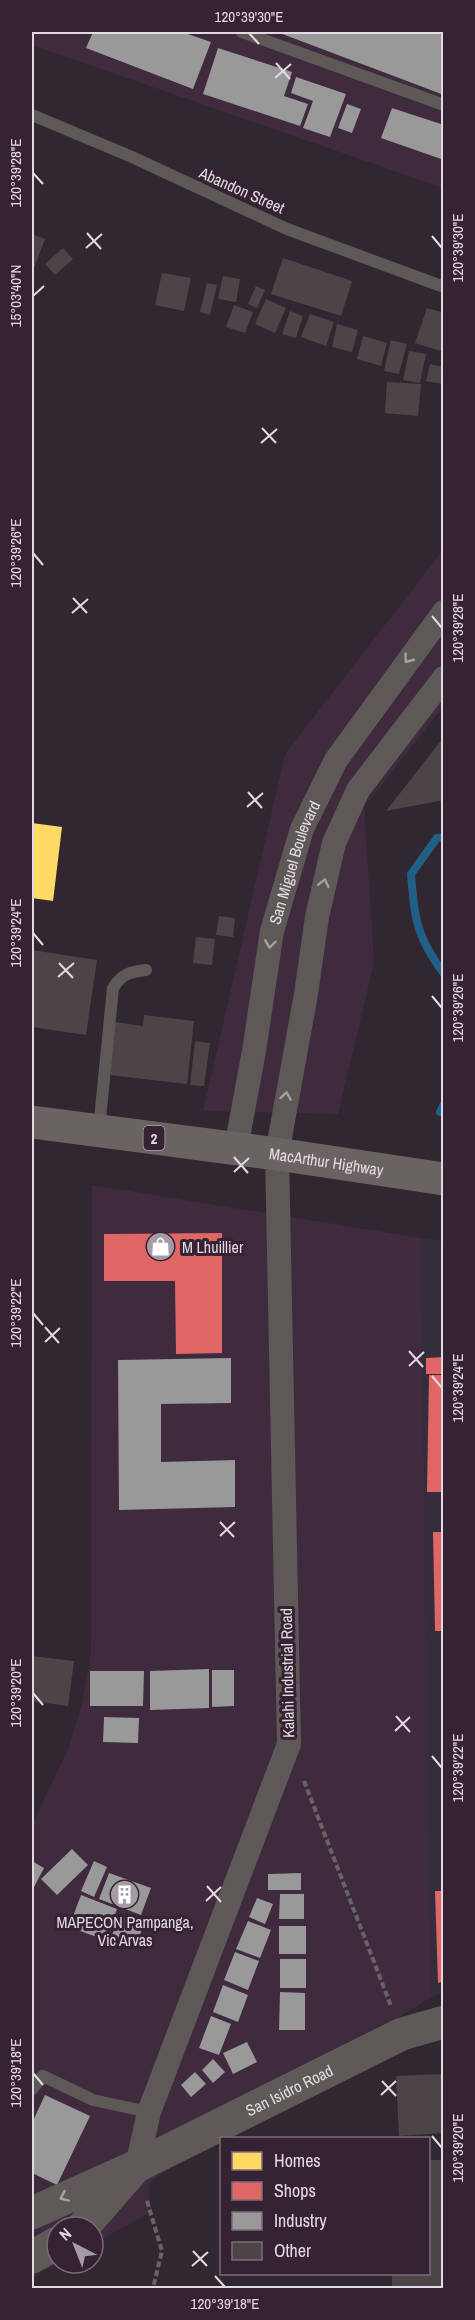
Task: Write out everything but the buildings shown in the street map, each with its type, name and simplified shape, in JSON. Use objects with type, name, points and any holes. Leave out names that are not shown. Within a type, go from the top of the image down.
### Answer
[{"type":"highway","name":"MacArthur Highway","points":[[32,1122],[236,1148],[444,1179]]},
{"type":"main road","name":"San Isidro Road","points":[[32,2213],[136,2166],[402,2034],[444,2022]]},
{"type":"main road","name":"San Isidro Road","points":[[93,2215],[136,2166]]},
{"type":"street","name":"San Miguel Boulevard","points":[[236,1148],[254,1051],[272,931],[302,829],[336,760],[444,612]]},
{"type":"street","name":"San Miguel Boulevard","points":[[276,1154],[306,994],[317,916],[334,843],[358,790],[444,678]]},
{"type":"street","name":"Kalahi Industrial Road","points":[[136,2166],[149,2112],[289,1744],[276,1154]]},
{"type":"lane","points":[[242,32],[444,105]]},
{"type":"lane","name":"Abandon Street","points":[[32,115],[132,157],[287,229],[444,287]]},
{"type":"lane","points":[[98,1131],[113,988],[120,978],[129,972],[146,970]]},
{"type":"lane","points":[[32,2089],[43,2076],[93,2100],[149,2112]]},
{"type":"path","points":[[289,1744],[402,2034]]},
{"type":"path","points":[[136,2166],[162,2251],[153,2289]]},
{"type":"shaded area","points":[[32,32],[443,32],[443,188],[32,45]]},
{"type":"shaded area","points":[[443,550],[443,707],[364,807],[374,963],[338,1114],[203,1111],[285,754]]},
{"type":"shaded area","points":[[92,1185],[421,1238],[431,1997],[338,2057],[225,2123],[149,2184],[151,2212],[105,2237],[105,2215],[45,2215],[45,2270],[32,2278],[32,1825],[68,1749],[81,1708],[91,1654]]},
{"type":"shaded area","points":[[421,1238],[444,1241],[444,1993],[431,1997]]},
{"type":"waterway","points":[[444,837],[437,838],[411,874],[418,927],[428,949],[444,974]]},
{"type":"waterway","points":[[440,1112],[444,1104]]},
{"type":"place","name":"M Lhuillier","points":[[161,1247]]},
{"type":"place","name":"MAPECON Pampanga, Vic Arvas","points":[[125,1894]]}]
